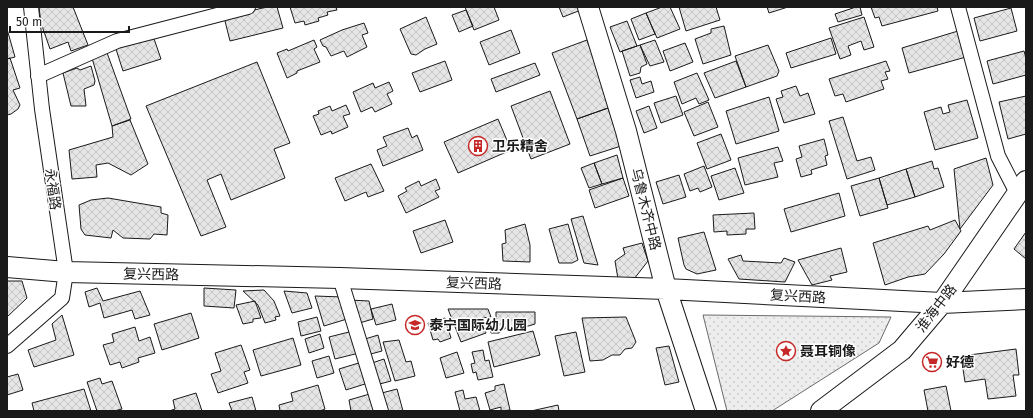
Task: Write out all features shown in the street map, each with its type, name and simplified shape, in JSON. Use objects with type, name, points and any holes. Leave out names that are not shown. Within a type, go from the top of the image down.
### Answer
[{"type":"street","name":"永福路","points":[[7,346],[62,298],[66,272],[42,109],[31,7]]},
{"type":"street","points":[[38,76],[117,41],[248,7]]},
{"type":"street","name":"乌鲁木齐中路","points":[[588,7],[626,131],[666,289],[706,411]]},
{"type":"street","points":[[958,7],[998,156],[1022,187]]},
{"type":"street","name":"淮海中路","points":[[821,411],[902,350],[942,303],[1022,187]]},
{"type":"street","name":"复兴西路","points":[[7,267],[66,272],[340,278],[666,289],[942,303],[1026,299]]},
{"type":"street","points":[[340,278],[381,411]]},
{"type":"shaded area","points":[[703,315],[891,317],[879,343],[772,411],[727,411]]},
{"type":"building","points":[[39,7],[73,7],[88,45],[71,51],[68,42],[50,49],[41,23]]},
{"type":"building","points":[[267,7],[277,7],[283,28],[230,41],[224,17]]},
{"type":"building","points":[[290,7],[336,7],[337,10],[327,12],[328,15],[318,18],[319,21],[305,25],[304,21],[295,23]]},
{"type":"building","points":[[465,7],[494,7],[499,20],[474,30]]},
{"type":"building","points":[[559,7],[580,7],[581,10],[563,17]]},
{"type":"building","points":[[662,7],[670,7],[680,29],[657,38],[646,13]]},
{"type":"building","points":[[679,7],[716,7],[720,20],[686,31]]},
{"type":"building","points":[[767,7],[788,7],[769,13]]},
{"type":"building","points":[[860,7],[862,15],[838,22],[835,14]]},
{"type":"building","points":[[871,7],[937,7],[938,11],[882,26],[879,17],[875,18]]},
{"type":"building","points":[[1011,8],[1017,31],[980,41],[974,18]]},
{"type":"building","points":[[466,10],[473,26],[459,32],[452,15]]},
{"type":"building","points":[[646,13],[655,34],[639,40],[631,19]]},
{"type":"building","points":[[426,17],[437,44],[416,55],[411,54],[400,29]]},
{"type":"building","points":[[864,17],[874,47],[864,50],[861,41],[848,46],[851,55],[840,59],[829,28]]},
{"type":"building","points":[[627,21],[637,46],[620,52],[610,27]]},
{"type":"building","points":[[364,23],[368,33],[362,35],[367,47],[347,57],[344,51],[331,56],[320,40],[342,30]]},
{"type":"building","points":[[724,26],[731,55],[703,64],[695,39],[711,33],[711,29]]},
{"type":"building","points":[[7,29],[15,57],[7,59]]},
{"type":"building","points":[[511,30],[520,53],[489,65],[480,42]]},
{"type":"building","points":[[958,31],[966,57],[909,73],[902,48]]},
{"type":"building","points":[[152,33],[161,59],[123,71],[115,46]]},
{"type":"building","points":[[831,38],[836,54],[791,68],[786,53]]},
{"type":"building","points":[[314,40],[317,47],[314,49],[320,62],[297,71],[297,73],[287,78],[277,53],[287,49],[288,51]]},
{"type":"building","points":[[587,40],[611,107],[577,119],[552,53]]},
{"type":"building","points":[[655,40],[664,62],[650,66],[640,45]]},
{"type":"building","points":[[685,43],[693,62],[670,71],[663,51]]},
{"type":"building","points":[[640,45],[647,64],[641,67],[640,73],[630,76],[622,51]]},
{"type":"building","points":[[768,45],[779,71],[777,76],[746,87],[735,56]]},
{"type":"building","points":[[106,50],[131,119],[112,126],[92,58]]},
{"type":"building","points":[[1024,51],[1026,58],[1026,75],[993,84],[987,61]]},
{"type":"building","points":[[10,58],[20,88],[13,90],[20,105],[18,109],[7,115],[7,59]]},
{"type":"building","points":[[445,61],[452,80],[420,92],[412,73]]},
{"type":"building","points":[[736,61],[746,87],[715,98],[704,73]]},
{"type":"building","points":[[886,61],[890,71],[885,72],[888,79],[881,81],[884,89],[846,102],[843,94],[835,96],[829,79]]},
{"type":"building","points":[[257,62],[290,143],[274,149],[285,178],[231,200],[221,174],[207,180],[226,227],[201,236],[146,106]]},
{"type":"building","points":[[535,63],[540,75],[496,92],[491,79]]},
{"type":"building","points":[[91,66],[95,81],[94,85],[84,89],[86,106],[71,106],[63,73],[77,68],[80,70]]},
{"type":"building","points":[[697,73],[709,100],[699,104],[696,98],[682,104],[674,82]]},
{"type":"building","points":[[640,77],[642,84],[651,81],[654,92],[636,98],[630,80]]},
{"type":"building","points":[[389,82],[393,91],[387,94],[392,104],[375,112],[372,107],[361,112],[353,92],[373,83],[375,88]]},
{"type":"building","points":[[796,86],[800,96],[808,93],[815,114],[784,123],[776,99],[783,97],[781,91]]},
{"type":"building","points":[[550,91],[570,144],[531,159],[511,106]]},
{"type":"building","points":[[676,96],[683,115],[661,123],[654,103]]},
{"type":"building","points":[[1026,96],[1026,134],[1008,139],[999,102]]},
{"type":"building","points":[[769,97],[779,131],[736,144],[726,111]]},
{"type":"building","points":[[967,100],[978,138],[935,150],[924,112],[941,107],[943,114],[950,112],[948,105]]},
{"type":"building","points":[[708,102],[718,127],[694,136],[684,112]]},
{"type":"building","points":[[346,105],[350,114],[343,116],[348,127],[332,134],[331,131],[321,135],[313,116],[319,114],[318,111],[330,106],[332,111]]},
{"type":"building","points":[[649,106],[657,128],[644,133],[636,111]]},
{"type":"building","points":[[608,108],[621,146],[590,156],[577,119]]},
{"type":"building","points":[[843,117],[857,161],[871,157],[875,170],[847,179],[829,121]]},
{"type":"building","name":"卫乐精舍","points":[[498,119],[511,150],[458,173],[444,142]]},
{"type":"building","points":[[130,120],[148,164],[131,175],[108,163],[96,165],[97,177],[72,179],[69,150],[113,137],[112,126]]},
{"type":"building","points":[[408,128],[412,138],[417,135],[423,150],[383,166],[377,150],[387,146],[383,137]]},
{"type":"building","points":[[721,134],[731,160],[707,169],[697,143]]},
{"type":"building","points":[[824,139],[828,155],[825,156],[827,165],[811,170],[812,174],[801,177],[796,159],[802,157],[799,146]]},
{"type":"building","points":[[778,147],[783,161],[774,163],[778,177],[745,185],[738,158]]},
{"type":"building","points":[[617,155],[623,178],[602,184],[594,163]]},
{"type":"building","points":[[986,158],[993,185],[960,229],[954,169]]},
{"type":"building","points":[[932,161],[934,169],[938,168],[944,187],[915,197],[906,169]]},
{"type":"building","points":[[594,163],[602,184],[589,188],[581,168]]},
{"type":"building","points":[[371,164],[384,191],[368,197],[366,192],[345,201],[335,178]]},
{"type":"building","points":[[704,166],[712,187],[700,192],[698,188],[690,191],[684,174]]},
{"type":"building","points":[[735,168],[744,193],[719,200],[711,176]]},
{"type":"building","points":[[906,169],[915,197],[887,205],[879,178]]},
{"type":"building","points":[[679,175],[686,197],[663,204],[656,182]]},
{"type":"building","points":[[623,178],[629,196],[595,208],[589,190]]},
{"type":"building","points":[[879,178],[888,208],[860,216],[851,186]]},
{"type":"building","points":[[436,179],[440,189],[435,191],[439,197],[406,213],[398,196],[407,191],[405,188],[419,181],[421,186]]},
{"type":"building","points":[[839,193],[845,216],[791,232],[784,209]]},
{"type":"building","points":[[108,198],[161,207],[161,213],[168,215],[167,235],[154,234],[150,239],[123,238],[113,230],[111,238],[85,235],[81,229],[79,205],[91,200]]},
{"type":"building","points":[[754,213],[755,229],[746,229],[746,234],[727,235],[727,231],[714,232],[713,215]]},
{"type":"building","points":[[583,216],[598,265],[584,263],[571,219]]},
{"type":"building","points":[[445,220],[453,242],[421,253],[413,231]]},
{"type":"building","points":[[955,220],[961,231],[944,254],[925,274],[908,277],[885,285],[873,243],[928,226],[930,230]]},
{"type":"building","points":[[525,224],[530,245],[530,262],[503,261],[502,244],[506,243],[505,230]]},
{"type":"building","points":[[568,224],[578,260],[572,263],[559,263],[549,229]]},
{"type":"building","points":[[704,232],[716,270],[697,274],[686,269],[678,238]]},
{"type":"building","points":[[1026,232],[1026,259],[1014,249]]},
{"type":"building","points":[[642,243],[648,261],[634,279],[618,279],[615,261],[625,254],[623,248]]},
{"type":"building","points":[[841,248],[847,272],[830,276],[832,280],[812,285],[798,260]]},
{"type":"building","points":[[741,255],[743,261],[781,263],[784,258],[795,262],[785,282],[739,279],[728,259]]},
{"type":"building","points":[[7,281],[22,281],[27,298],[7,317]]},
{"type":"building","points":[[97,288],[103,301],[140,291],[150,315],[135,319],[132,310],[104,318],[100,303],[89,307],[85,292]]},
{"type":"building","points":[[204,288],[236,290],[234,308],[204,306]]},
{"type":"building","points":[[264,290],[274,301],[280,316],[275,317],[276,320],[265,323],[258,305],[243,291]]},
{"type":"building","points":[[284,291],[307,293],[312,308],[292,313]]},
{"type":"building","points":[[315,296],[342,297],[347,319],[324,326]]},
{"type":"building","points":[[349,300],[369,301],[373,319],[356,324]]},
{"type":"building","points":[[255,301],[261,318],[253,319],[253,322],[243,324],[236,305]]},
{"type":"building","points":[[392,304],[396,320],[376,325],[371,309]]},
{"type":"building","points":[[448,309],[488,309],[491,317],[482,318],[486,333],[461,342]]},
{"type":"building","points":[[496,312],[535,312],[535,324],[525,327],[507,327],[499,333],[491,333],[490,325],[496,325]]},
{"type":"building","points":[[191,313],[199,338],[162,350],[154,324]]},
{"type":"building","points":[[62,315],[74,355],[34,367],[28,350],[56,340],[52,324]]},
{"type":"building","points":[[317,317],[321,331],[301,336],[298,322]]},
{"type":"building","points":[[626,317],[636,342],[632,348],[625,349],[620,355],[612,355],[603,360],[590,361],[582,318]]},
{"type":"building","points":[[445,318],[451,338],[440,342],[438,339],[433,340],[428,323]]},
{"type":"building","points":[[135,327],[139,341],[150,337],[155,353],[138,358],[139,362],[122,368],[120,362],[110,365],[103,345],[114,342],[112,334]]},
{"type":"building","points":[[353,331],[359,353],[335,359],[329,337]]},
{"type":"building","points":[[533,331],[540,355],[494,367],[488,342]]},
{"type":"building","points":[[576,332],[585,372],[564,376],[555,336]]},
{"type":"building","points":[[320,334],[324,348],[309,353],[305,339]]},
{"type":"building","points":[[378,335],[382,351],[367,355],[362,340]]},
{"type":"building","points":[[293,338],[301,365],[261,376],[253,350]]},
{"type":"building","points":[[399,340],[406,362],[411,361],[415,376],[395,381],[383,342]]},
{"type":"building","points":[[241,345],[250,370],[244,372],[248,383],[218,393],[211,374],[221,371],[215,353]]},
{"type":"building","points":[[669,346],[679,382],[665,385],[656,348]]},
{"type":"building","points":[[1016,349],[1019,375],[1013,375],[1016,396],[988,399],[985,379],[965,382],[961,356]]},
{"type":"building","points":[[483,350],[485,361],[489,360],[493,377],[478,380],[476,372],[473,373],[471,364],[475,363],[472,352]]},
{"type":"building","points":[[457,352],[464,373],[446,378],[440,358]]},
{"type":"building","points":[[329,356],[334,373],[317,378],[312,361]]},
{"type":"building","points":[[384,359],[391,381],[376,385],[369,364]]},
{"type":"building","points":[[362,362],[368,383],[346,390],[339,369]]},
{"type":"building","points":[[18,374],[23,390],[7,395],[7,377]]},
{"type":"building","points":[[100,378],[102,384],[112,381],[122,409],[114,411],[97,411],[87,382]]},
{"type":"building","points":[[504,384],[510,410],[501,411],[501,407],[490,410],[485,393],[495,390],[495,386]]},
{"type":"building","points":[[318,385],[325,409],[320,411],[280,411],[279,405],[293,401],[291,393]]},
{"type":"building","points":[[946,386],[951,411],[928,411],[924,390]]},
{"type":"building","points":[[84,389],[91,411],[34,411],[32,403]]},
{"type":"building","points":[[397,389],[403,411],[383,411],[378,394]]},
{"type":"building","points":[[463,390],[465,399],[476,397],[480,411],[460,411],[455,392]]},
{"type":"building","points":[[196,393],[202,411],[169,411],[175,409],[173,400]]},
{"type":"building","points":[[373,393],[378,411],[351,411],[349,400]]},
{"type":"building","points":[[252,397],[256,411],[232,411],[229,403]]},
{"type":"building","points":[[558,405],[559,411],[531,411]]},
{"type":"place","name":"卫乐精舍","points":[[478,146]]},
{"type":"place","name":"泰宁国际幼儿园","points":[[415,325]]},
{"type":"place","name":"聂耳铜像","points":[[786,351]]},
{"type":"place","name":"好德","points":[[932,362]]}]
